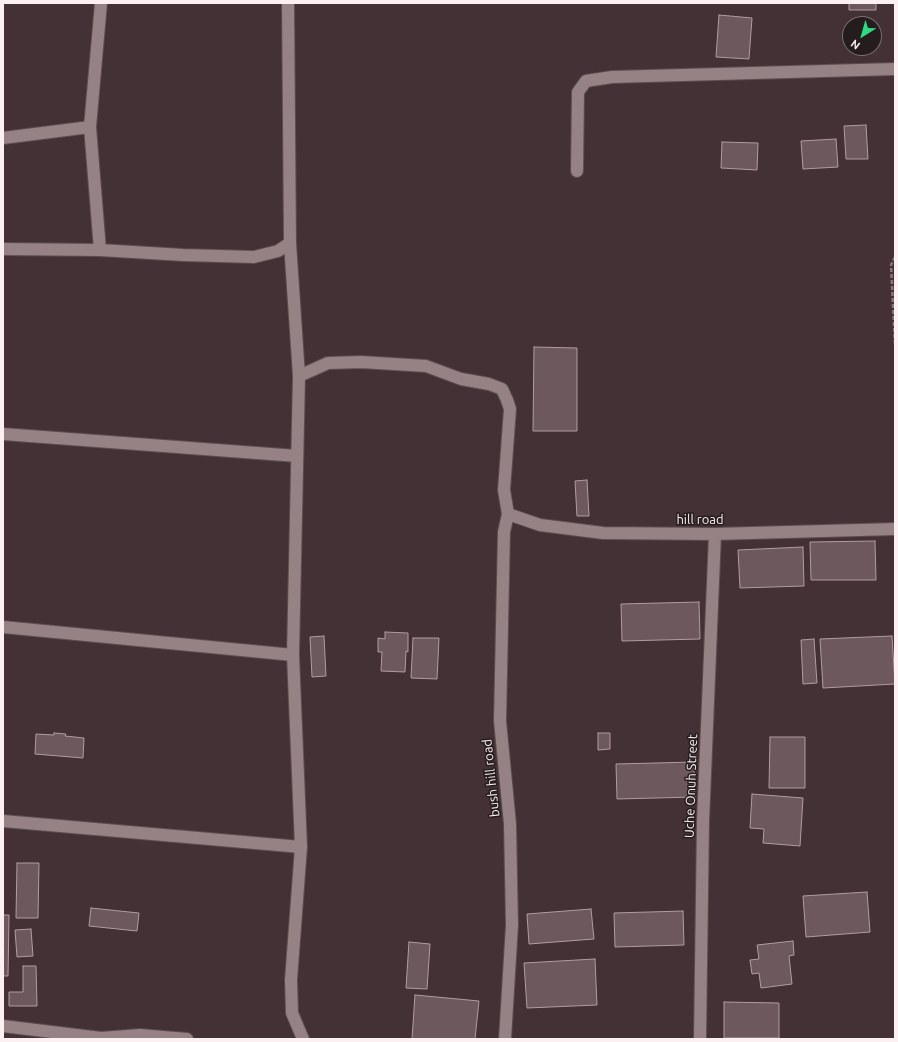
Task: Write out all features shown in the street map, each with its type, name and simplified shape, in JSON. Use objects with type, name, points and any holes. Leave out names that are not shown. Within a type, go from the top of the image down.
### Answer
[{"type":"street","points":[[100,250],[90,127],[101,3]]},
{"type":"street","points":[[288,3],[290,243],[299,376],[293,656],[301,847],[291,980],[292,1013],[303,1039]]},
{"type":"street","points":[[577,171],[578,92],[586,81],[612,76],[895,69]]},
{"type":"street","points":[[3,138],[90,127]]},
{"type":"street","points":[[3,249],[100,250],[183,255],[254,257],[278,251],[290,243]]},
{"type":"street","points":[[299,376],[328,363],[361,362],[426,366],[461,379],[489,384],[502,389],[510,409],[504,490],[508,514]]},
{"type":"street","points":[[3,434],[297,456]]},
{"type":"street","name":"hill road","points":[[508,514],[540,525],[603,532],[715,534],[895,529]]},
{"type":"street","name":"bush hill road","points":[[505,1039],[512,918],[510,824],[500,721],[504,532],[508,514]]},
{"type":"street","name":"Uche Onuh Street","points":[[700,1039],[703,822],[715,534]]},
{"type":"street","points":[[3,627],[293,656]]},
{"type":"street","points":[[3,821],[301,847]]},
{"type":"street","points":[[3,1026],[101,1038],[140,1035],[187,1039]]},
{"type":"path","points":[[895,257],[891,265],[895,346]]},
{"type":"building","points":[[849,3],[876,3],[876,10],[849,10]]},
{"type":"building","points":[[719,15],[752,18],[749,59],[716,57]]},
{"type":"building","points":[[866,125],[868,159],[846,159],[844,126]]},
{"type":"building","points":[[836,139],[838,167],[803,169],[801,141]]},
{"type":"building","points":[[722,142],[758,143],[757,170],[721,168]]},
{"type":"building","points":[[534,347],[577,348],[577,431],[533,431]]},
{"type":"building","points":[[587,480],[589,516],[577,516],[575,481]]},
{"type":"building","points":[[875,541],[876,580],[811,580],[810,542]]},
{"type":"building","points":[[803,547],[804,586],[740,588],[738,550]]},
{"type":"building","points":[[699,602],[700,639],[622,641],[621,604]]},
{"type":"building","points":[[385,632],[408,633],[408,652],[406,651],[405,672],[381,671],[382,652],[378,652],[378,638],[385,639]]},
{"type":"building","points":[[324,636],[326,676],[312,677],[310,637]]},
{"type":"building","points":[[892,636],[895,684],[823,688],[820,639]]},
{"type":"building","points":[[413,638],[439,638],[437,679],[411,678]]},
{"type":"building","points":[[814,639],[817,683],[803,684],[801,640]]},
{"type":"building","points":[[54,733],[84,738],[83,758],[35,754],[36,734],[54,735]]},
{"type":"building","points":[[598,733],[610,733],[610,749],[598,750]]},
{"type":"building","points":[[770,737],[805,737],[805,788],[769,788]]},
{"type":"building","points":[[694,762],[695,797],[617,799],[616,764]]},
{"type":"building","points":[[752,794],[803,798],[800,846],[763,843],[764,829],[750,828]]},
{"type":"building","points":[[17,863],[39,863],[38,918],[16,918]]},
{"type":"building","points":[[867,892],[870,932],[806,937],[803,896]]},
{"type":"building","points":[[91,908],[139,913],[137,931],[89,926]]},
{"type":"building","points":[[591,909],[594,939],[529,944],[527,914]]},
{"type":"building","points":[[683,911],[684,945],[615,947],[614,913]]},
{"type":"building","points":[[3,915],[9,915],[8,976],[3,976]]},
{"type":"building","points":[[31,929],[33,956],[17,957],[15,930]]},
{"type":"building","points":[[793,941],[794,955],[789,956],[792,984],[761,988],[759,973],[752,974],[750,960],[759,959],[757,945]]},
{"type":"building","points":[[409,942],[430,944],[427,989],[406,988]]},
{"type":"building","points":[[595,959],[597,1005],[527,1008],[524,963]]},
{"type":"building","points":[[23,966],[36,966],[37,1006],[9,1006],[9,992],[23,992]]},
{"type":"building","points":[[415,995],[479,1001],[475,1039],[412,1039]]},
{"type":"building","points":[[724,1002],[779,1003],[779,1038],[724,1038]]}]
